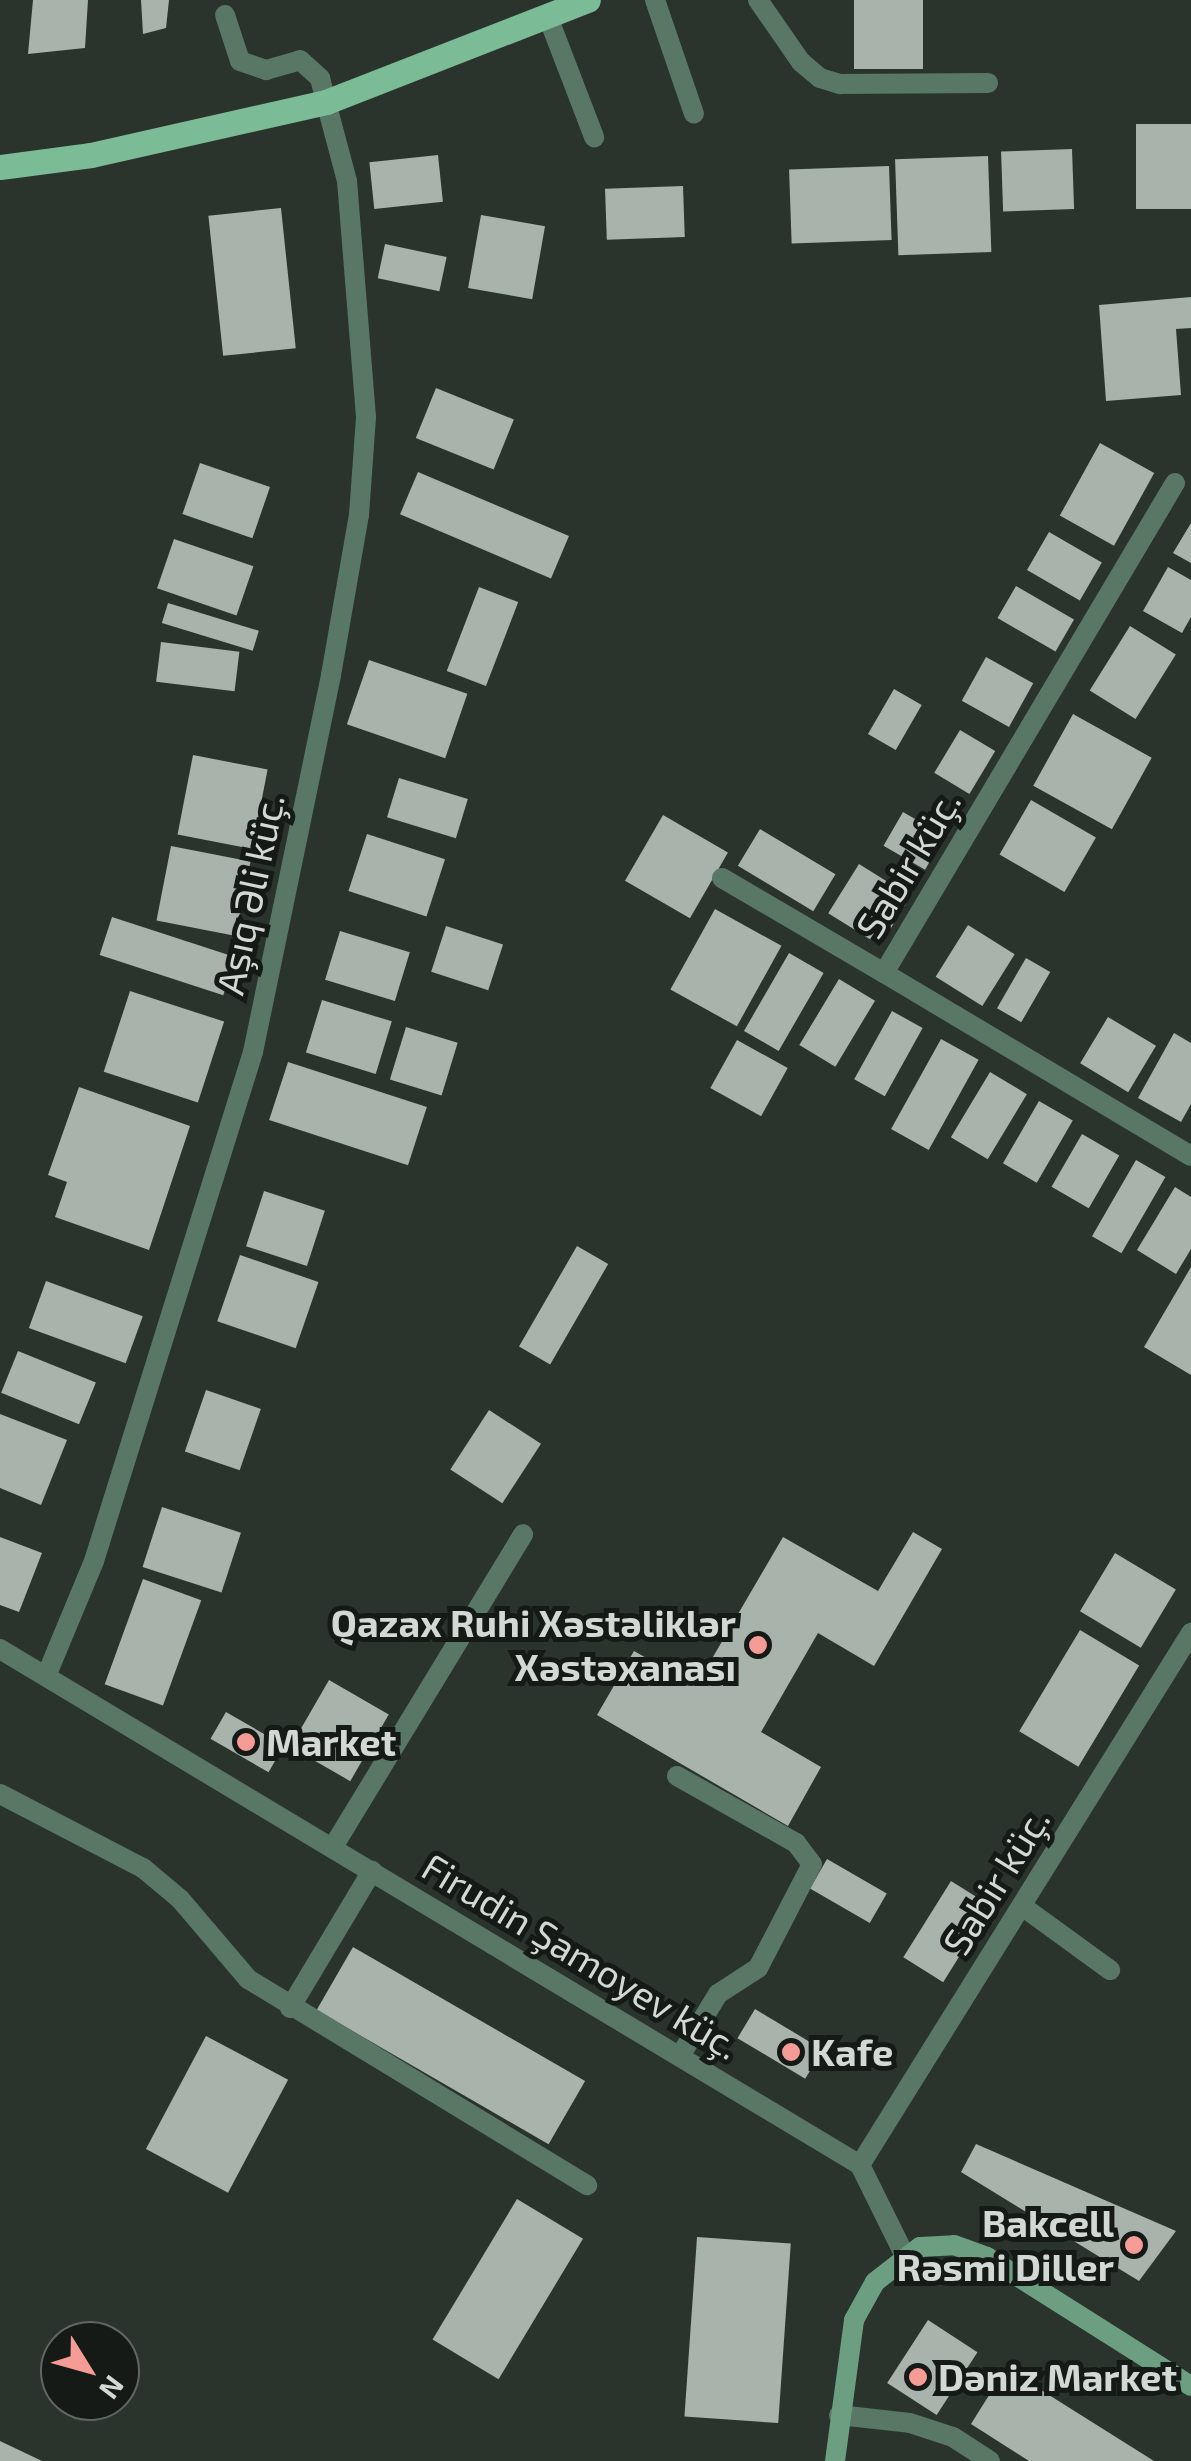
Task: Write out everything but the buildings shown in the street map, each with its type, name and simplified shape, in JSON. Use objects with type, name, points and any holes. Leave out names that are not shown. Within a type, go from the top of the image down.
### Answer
[{"type":"main road","points":[[0,167],[91,155],[326,102],[588,0]]},
{"type":"main road","points":[[835,2461],[854,2320],[875,2282],[904,2254],[936,2244],[972,2250],[1191,2386]]},
{"type":"street","points":[[655,0],[694,114]]},
{"type":"street","points":[[758,0],[801,62],[820,78],[840,84],[988,83]]},
{"type":"street","name":"Aşıq Əli küç.","points":[[48,1674],[88,1580],[253,1052],[332,675],[358,515],[366,417],[346,181],[320,78],[300,60],[266,70],[240,61],[225,15]]},
{"type":"street","points":[[548,17],[594,137]]},
{"type":"street","name":"Sabir küç.","points":[[1174,483],[884,973],[1191,1156]]},
{"type":"street","points":[[722,878],[884,973]]},
{"type":"street","points":[[333,1847],[522,1534]]},
{"type":"street","name":"Sabir küç.","points":[[860,2164],[1191,1633]]},
{"type":"street","name":"Firudin Şamoyev küç.","points":[[0,1649],[48,1674],[860,2164]]},
{"type":"street","points":[[676,1776],[796,1842],[812,1864],[758,1968],[718,1994],[680,2056]]},
{"type":"street","points":[[0,1794],[143,1868],[180,1899],[248,1979],[587,2185]]},
{"type":"street","points":[[290,2008],[372,1871]]},
{"type":"street","points":[[1022,1906],[1110,1970]]},
{"type":"street","points":[[860,2164],[904,2254]]},
{"type":"street","points":[[839,2415],[910,2423],[953,2437],[990,2461]]},
{"type":"place","name":"Qazax Ruhi Xəstəliklər Xəstəxanası","points":[[758,1645]]},
{"type":"place","name":"Market","points":[[246,1742]]},
{"type":"place","name":"Kafe","points":[[791,2052]]},
{"type":"place","name":"Bakcell Rəsmi Diller","points":[[1134,2245]]},
{"type":"place","name":"Dəniz Market","points":[[918,2377]]}]
